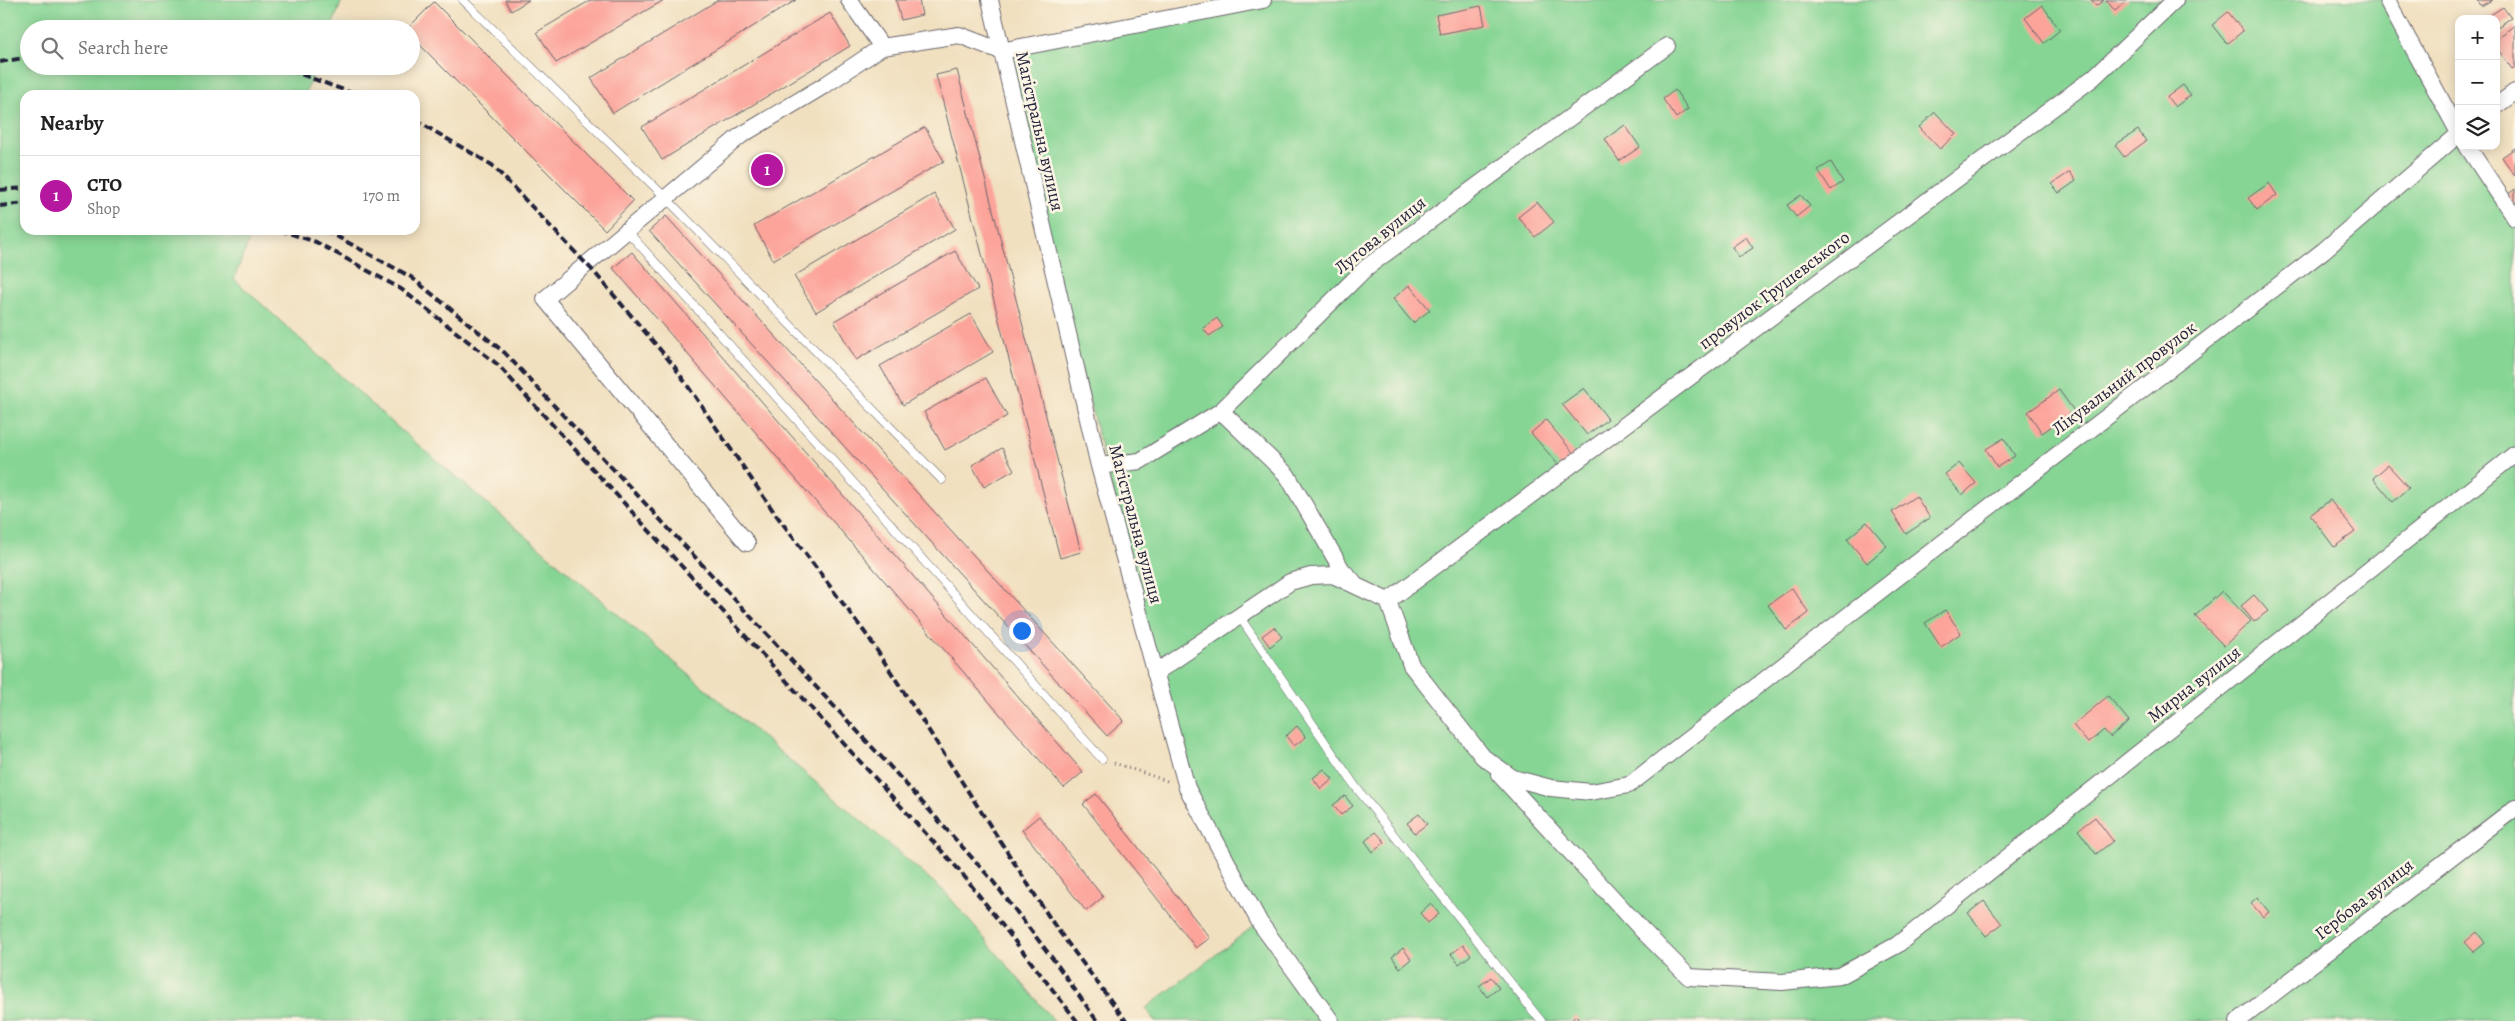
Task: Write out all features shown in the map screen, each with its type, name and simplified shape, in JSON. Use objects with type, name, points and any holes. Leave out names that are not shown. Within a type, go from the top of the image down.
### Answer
[{"type":"street","points":[[849,0],[882,47]]},
{"type":"street","name":"Магістральна вулиця","points":[[990,0],[1099,466],[1186,788],[1260,923],[1331,1021]]},
{"type":"street","points":[[747,544],[545,299],[740,136],[825,85],[882,47],[959,35],[1001,51],[1263,0]]},
{"type":"street","name":"провулок Грушевського","points":[[1388,601],[2093,78],[2175,0]]},
{"type":"street","points":[[2387,0],[2455,127]]},
{"type":"street","name":"Лугова вулиця","points":[[1099,466],[1140,461],[1221,411],[1366,267],[1667,46]]},
{"type":"street","points":[[2497,105],[2515,92]]},
{"type":"street","name":"Лікувальний провулок","points":[[1483,757],[1513,778],[1551,788],[1591,792],[1629,786],[1806,647],[2323,250],[2455,137]]},
{"type":"street","points":[[2470,150],[2515,218]]},
{"type":"street","points":[[1221,411],[1287,475],[1342,570],[1358,586]]},
{"type":"street","name":"Мирна вулиця","points":[[1483,757],[1642,930],[1689,977],[1782,982],[1840,976],[1897,945],[2515,454]]},
{"type":"street","points":[[1155,672],[1290,582],[1311,576],[1332,576],[1388,601],[1411,665],[1483,757]]},
{"type":"street","name":"Гербова вулиця","points":[[2238,1021],[2515,808]]},
{"type":"lane","points":[[463,0],[666,198],[942,480]]},
{"type":"lane","points":[[627,231],[1102,758]]},
{"type":"lane","points":[[1239,616],[1355,786],[1541,1021]]},
{"type":"path","points":[[1102,758],[1186,788]]},
{"type":"green space","points":[[0,0],[342,0],[334,20],[20,20],[20,75],[313,75],[307,90],[20,90],[20,235],[251,235],[234,279],[396,426],[945,892],[1054,1021],[0,1021]]},
{"type":"green space","points":[[1263,0],[2387,0],[2455,126],[2455,150],[2470,150],[2515,218],[2515,1021],[1155,1021],[1146,1008],[1259,922],[1187,788],[1001,51]]},
{"type":"building","points":[[505,0],[529,0],[511,11]]},
{"type":"building","points":[[591,0],[664,0],[556,63],[537,32]]},
{"type":"building","points":[[718,0],[796,0],[613,113],[591,78]]},
{"type":"building","points":[[896,0],[919,0],[922,15],[901,20]]},
{"type":"building","points":[[2091,0],[2104,0],[2096,6]]},
{"type":"building","points":[[2106,0],[2128,0],[2115,11]]},
{"type":"building","points":[[2478,0],[2492,0],[2481,6]]},
{"type":"building","points":[[434,2],[633,201],[605,230],[420,45],[420,20],[416,20]]},
{"type":"building","points":[[2042,5],[2060,30],[2044,43],[2025,18]]},
{"type":"building","points":[[1481,6],[1485,25],[1440,34],[1436,15]]},
{"type":"building","points":[[2503,7],[2511,18],[2500,25],[2500,15],[2490,15]]},
{"type":"building","points":[[2228,12],[2243,31],[2227,44],[2212,25]]},
{"type":"building","points":[[830,13],[850,46],[662,160],[642,127]]},
{"type":"building","points":[[2515,25],[2515,67],[2512,69],[2500,52],[2500,36]]},
{"type":"building","points":[[957,70],[1081,552],[1060,558],[936,75]]},
{"type":"building","points":[[2183,85],[2191,95],[2175,107],[2167,97]]},
{"type":"building","points":[[1675,90],[1688,109],[1676,118],[1663,99]]},
{"type":"building","points":[[1935,112],[1956,134],[1940,149],[1919,127]]},
{"type":"building","points":[[1625,125],[1640,147],[1619,161],[1605,139]]},
{"type":"building","points":[[925,127],[944,161],[773,260],[754,226]]},
{"type":"building","points":[[2138,130],[2146,141],[2124,157],[2115,145]]},
{"type":"building","points":[[2515,148],[2515,176],[2502,157]]},
{"type":"building","points":[[1831,162],[1843,182],[1831,190],[1818,170]]},
{"type":"building","points":[[2070,172],[2076,181],[2059,193],[2052,184]]},
{"type":"building","points":[[2269,183],[2277,195],[2257,210],[2248,198]]},
{"type":"building","points":[[2515,189],[2515,207],[2507,195]]},
{"type":"building","points":[[934,194],[955,229],[816,312],[794,276]]},
{"type":"building","points":[[1801,195],[1810,206],[1796,217],[1787,205]]},
{"type":"building","points":[[1537,202],[1554,222],[1535,237],[1518,217]]},
{"type":"building","points":[[666,216],[1124,721],[1107,736],[649,231]]},
{"type":"building","points":[[1746,237],[1753,248],[1739,257],[1732,247]]},
{"type":"building","points":[[955,251],[978,289],[856,360],[834,321]]},
{"type":"building","points":[[632,252],[1083,772],[1064,788],[613,268]]},
{"type":"building","points":[[1409,285],[1430,310],[1413,323],[1393,299]]},
{"type":"building","points":[[971,314],[993,352],[903,405],[880,366]]},
{"type":"building","points":[[1217,318],[1223,327],[1209,336],[1203,328]]},
{"type":"building","points":[[986,378],[1007,416],[945,450],[924,412]]},
{"type":"building","points":[[1584,388],[1608,419],[1587,435],[1562,404]]},
{"type":"building","points":[[2059,390],[2074,411],[2042,433],[2028,412]]},
{"type":"building","points":[[1546,420],[1576,456],[1561,468],[1531,433]]},
{"type":"building","points":[[2004,438],[2015,456],[1997,467],[1986,449]]},
{"type":"building","points":[[1002,448],[1014,470],[984,487],[972,465]]},
{"type":"building","points":[[1959,463],[1976,483],[1962,495],[1945,474]]},
{"type":"building","points":[[2388,465],[2409,488],[2393,502],[2373,478]]},
{"type":"building","points":[[1916,496],[1930,518],[1906,534],[1892,512]]},
{"type":"building","points":[[2330,500],[2355,532],[2334,547],[2310,515]]},
{"type":"building","points":[[1867,522],[1887,546],[1867,563],[1847,539]]},
{"type":"building","points":[[1792,588],[1809,613],[1786,630],[1768,605]]},
{"type":"building","points":[[2222,591],[2251,621],[2224,646],[2195,616]]},
{"type":"building","points":[[2254,595],[2268,611],[2254,622],[2241,606]]},
{"type":"building","points":[[1945,610],[1961,633],[1941,647],[1925,623]]},
{"type":"building","points":[[1274,627],[1282,637],[1270,647],[1262,636]]},
{"type":"building","points":[[2108,696],[2129,721],[2110,737],[2104,730],[2088,743],[2073,725]]},
{"type":"building","points":[[1297,726],[1306,737],[1294,746],[1286,736]]},
{"type":"building","points":[[1324,769],[1333,779],[1321,789],[1313,778]]},
{"type":"building","points":[[1096,794],[1210,938],[1196,948],[1083,804]]},
{"type":"building","points":[[1345,796],[1353,806],[1341,815],[1333,805]]},
{"type":"building","points":[[1419,814],[1427,824],[1415,833],[1407,823]]},
{"type":"building","points":[[1039,816],[1103,897],[1086,911],[1022,830]]},
{"type":"building","points":[[2095,817],[2113,841],[2096,854],[2078,830]]},
{"type":"building","points":[[1376,832],[1385,842],[1373,852],[1365,841]]},
{"type":"building","points":[[2257,897],[2269,912],[2263,917],[2251,903]]},
{"type":"building","points":[[1984,901],[2002,924],[1986,936],[1968,913]]},
{"type":"building","points":[[1431,903],[1439,914],[1428,923],[1420,913]]},
{"type":"building","points":[[2477,932],[2485,943],[2474,952],[2465,942]]},
{"type":"building","points":[[1463,945],[1471,955],[1459,964],[1451,954]]},
{"type":"building","points":[[1403,948],[1411,959],[1400,968],[1392,957]]},
{"type":"building","points":[[1491,977],[1499,988],[1487,997],[1479,986]]},
{"type":"building","points":[[1576,1016],[1580,1021],[1570,1021]]},
{"type":"railway","points":[[0,62],[20,59]]},
{"type":"railway","points":[[303,75],[344,90]]},
{"type":"railway","points":[[420,123],[492,165],[595,273],[674,366],[774,512],[869,638],[1055,926],[1126,1021]]},
{"type":"railway","points":[[0,190],[20,188]]},
{"type":"railway","points":[[0,206],[20,204]]},
{"type":"railway","points":[[294,235],[316,242],[401,289],[497,364],[960,871],[1077,1021]]},
{"type":"railway","points":[[334,235],[411,277],[505,353],[886,762],[992,880],[1056,963],[1097,1021]]},
{"type":"place","name":"СТО","points":[[767,170]]}]
